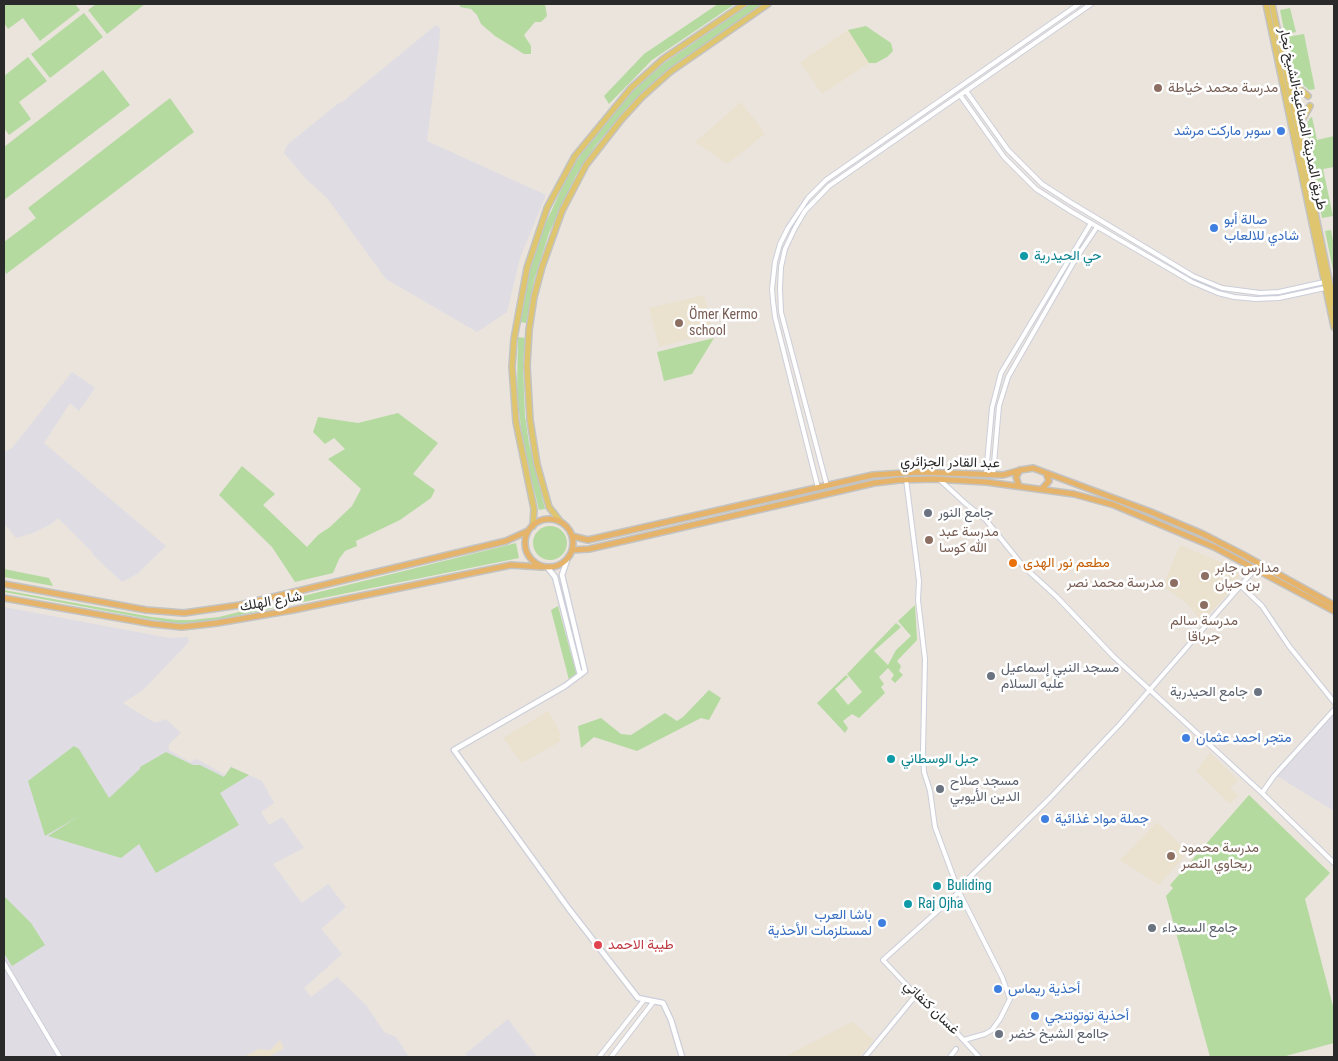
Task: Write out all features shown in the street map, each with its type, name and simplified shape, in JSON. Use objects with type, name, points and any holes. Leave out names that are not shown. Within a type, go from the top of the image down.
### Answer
[{"type":"highway","name":"عبد القادر الجزائري","points":[[572,536],[588,540],[873,476],[910,472],[1004,475],[1033,468],[1151,512],[1202,534],[1334,605]]},
{"type":"highway","points":[[1019,486],[1016,477],[1021,470]]},
{"type":"highway","points":[[1042,489],[1049,481],[1045,472]]},
{"type":"highway","name":"عبد القادر الجزائري","points":[[572,550],[589,549],[874,483],[906,479],[940,479],[1042,489],[1074,494],[1114,505],[1214,547],[1334,611]]},
{"type":"highway","points":[[546,519],[560,522],[569,529],[572,536],[572,550],[566,560],[561,564],[545,567],[535,563],[526,552],[525,545],[528,531],[546,519]]},
{"type":"highway","name":"شارع الهلك","points":[[4,584],[146,610],[184,613],[240,605],[506,541],[528,531]]},
{"type":"highway","name":"شارع الهلك","points":[[4,598],[152,624],[182,627],[293,610],[511,565],[545,567]]},
{"type":"main road","points":[[533,526],[534,509],[516,422],[512,367],[514,339],[527,268],[547,208],[575,156],[631,88],[663,58],[744,4]]},
{"type":"main road","points":[[560,522],[549,507],[537,464],[530,420],[527,366],[529,330],[534,297],[542,267],[562,211],[586,165],[620,120],[642,97],[670,72],[768,4]]},
{"type":"main road","name":"طريق المدينة الصناعية-الشيخ نجار","points":[[1266,4],[1334,327]]},
{"type":"main road","points":[[1272,4],[1334,304]]},
{"type":"main road","points":[[1289,80],[1308,96]]},
{"type":"main road","points":[[1298,127],[1310,106]]},
{"type":"main road","points":[[566,560],[562,575],[585,671],[565,686],[454,750],[569,909],[638,998],[663,1002],[671,1020],[682,1057]]},
{"type":"main road","points":[[545,567],[555,578],[580,676]]},
{"type":"street","points":[[818,488],[775,317],[772,289],[775,262],[780,244],[788,228],[798,210],[830,176],[1079,4]]},
{"type":"street","points":[[827,486],[784,327],[780,299],[781,267],[794,228],[812,202],[829,186],[1091,4]]},
{"type":"street","points":[[966,91],[1013,156],[1042,184],[1202,280],[1222,288],[1260,293],[1324,285]]},
{"type":"street","points":[[960,95],[997,148],[1015,170],[1036,189],[1200,286],[1218,293],[1242,298],[1279,298],[1324,285]]},
{"type":"street","points":[[875,146],[879,151]]},
{"type":"street","points":[[1066,208],[1070,202]]},
{"type":"street","points":[[986,474],[992,409],[1002,374],[1091,223]]},
{"type":"street","points":[[993,475],[999,410],[1004,385],[1011,368],[1097,226]]},
{"type":"street","points":[[1118,239],[1121,233]]},
{"type":"street","points":[[1172,270],[1175,265]]},
{"type":"street","points":[[1051,288],[1057,291]]},
{"type":"street","points":[[1279,292],[1279,298]]},
{"type":"street","points":[[992,409],[999,410]]},
{"type":"street","points":[[906,479],[926,659],[924,772],[930,791],[935,827],[959,892],[1002,977],[1010,999],[992,1030],[964,1040]]},
{"type":"street","points":[[940,479],[965,504],[986,520],[1032,574],[1113,656],[1334,863]]},
{"type":"street","points":[[959,892],[967,880],[1050,798],[1120,724],[1255,569]]},
{"type":"street","points":[[1241,586],[1262,606],[1289,646],[1334,702]]},
{"type":"street","points":[[1262,794],[1274,776],[1334,710]]},
{"type":"street","name":"غسان كنفاتي","points":[[959,892],[883,960],[916,995],[945,1020],[979,1057]]},
{"type":"street","points":[[4,963],[60,1057]]},
{"type":"street","points":[[865,1057],[916,995]]},
{"type":"street","points":[[599,1057],[644,1000]]},
{"type":"street","points":[[611,1057],[654,1001]]},
{"type":"street","points":[[616,1035],[624,1041]]},
{"type":"street","points":[[950,1057],[956,1049]]},
{"type":"shaded area","points":[[436,25],[440,28],[439,45],[427,141],[546,195],[520,258],[507,312],[477,332],[386,279],[327,198],[306,179],[284,153],[287,145]]},
{"type":"shaded area","points":[[848,30],[869,63],[822,94],[800,62]]},
{"type":"shaded area","points":[[741,102],[765,134],[727,164],[695,142]]},
{"type":"shaded area","points":[[704,295],[713,333],[659,347],[649,308]]},
{"type":"shaded area","points":[[72,372],[95,388],[79,411],[70,403],[44,443],[166,546],[137,574],[122,582],[58,518],[51,524],[33,533],[16,538],[4,523],[4,452],[12,448]]},
{"type":"shaded area","points":[[1180,545],[1242,571],[1230,592],[1202,621],[1186,603],[1163,586]]},
{"type":"shaded area","points":[[4,607],[169,638],[188,637],[189,642],[143,690],[123,703],[155,723],[166,719],[181,733],[169,744],[169,750],[190,762],[197,759],[225,775],[231,767],[262,781],[274,803],[261,812],[269,825],[282,817],[304,848],[273,864],[302,903],[328,884],[346,907],[321,929],[342,954],[304,988],[311,997],[337,977],[366,1005],[384,1032],[396,1037],[409,1057],[4,1057]]},
{"type":"shaded area","points":[[548,711],[561,734],[559,737],[561,741],[522,763],[503,738]]},
{"type":"shaded area","points":[[1334,712],[1334,811],[1277,776]]},
{"type":"shaded area","points":[[1210,753],[1238,780],[1230,788],[1238,795],[1230,804],[1196,771]]},
{"type":"shaded area","points":[[1157,822],[1188,852],[1159,885],[1120,860]]},
{"type":"shaded area","points":[[508,1019],[537,1057],[468,1057],[465,1054]]},
{"type":"shaded area","points":[[852,1022],[874,1040],[860,1057],[790,1057],[788,1055]]},
{"type":"shaded area","points":[[280,1040],[284,1048],[269,1057],[243,1057],[259,1049],[270,1050]]},
{"type":"green space","points":[[4,4],[75,4],[80,10],[40,41],[23,18],[8,29],[4,23]]},
{"type":"green space","points":[[96,4],[145,4],[107,34],[88,10]]},
{"type":"green space","points":[[460,4],[545,4],[547,16],[541,22],[535,22],[524,35],[531,46],[531,54],[524,54],[495,36],[481,24],[477,15],[471,9],[460,7]]},
{"type":"green space","points":[[718,4],[735,4],[652,60],[609,104],[604,96],[644,54]]},
{"type":"green space","points":[[750,4],[763,4],[670,68],[627,108],[596,145],[576,175],[549,233],[534,280],[526,323],[520,322],[527,278],[542,231],[570,171],[590,141],[622,102],[639,85],[666,62]]},
{"type":"green space","points":[[1290,8],[1296,32],[1285,35],[1280,10]]},
{"type":"green space","points":[[84,13],[103,37],[50,78],[31,54]]},
{"type":"green space","points":[[866,26],[891,43],[893,51],[876,63],[869,63],[848,30]]},
{"type":"green space","points":[[1304,34],[1315,89],[1309,90],[1293,76],[1286,37]]},
{"type":"green space","points":[[28,57],[47,81],[19,102],[31,119],[9,135],[4,128],[4,76]]},
{"type":"green space","points":[[103,70],[130,105],[4,200],[4,147]]},
{"type":"green space","points":[[170,98],[194,132],[6,274],[4,242],[36,218],[28,208]]},
{"type":"green space","points":[[1312,117],[1317,140],[1334,136],[1334,167],[1323,169],[1333,216],[1322,218],[1304,129]]},
{"type":"green space","points":[[1331,230],[1334,246],[1334,275],[1325,231]]},
{"type":"green space","points":[[518,337],[525,338],[523,365],[525,416],[529,443],[545,509],[539,510],[523,444],[517,394]]},
{"type":"green space","points":[[714,338],[692,374],[664,381],[657,352]]},
{"type":"green space","points":[[398,413],[438,443],[413,474],[435,490],[431,498],[400,520],[356,541],[357,546],[345,551],[333,573],[295,582],[272,547],[219,495],[242,466],[275,494],[263,505],[307,547],[352,506],[361,489],[328,459],[345,449],[334,438],[325,444],[313,432],[318,417],[358,423]]},
{"type":"green space","points":[[550,526],[557,527],[562,531],[566,536],[566,550],[562,555],[557,559],[550,560],[543,559],[538,555],[534,550],[533,543],[534,536],[538,531],[543,527]]},
{"type":"green space","points":[[516,543],[519,558],[220,619],[191,623],[149,619],[4,592],[4,590],[152,617],[191,620],[219,617]]},
{"type":"green space","points":[[4,569],[49,578],[53,586],[4,577]]},
{"type":"green space","points":[[915,605],[917,640],[897,661],[901,666],[899,671],[903,675],[895,683],[891,679],[894,675],[888,668],[879,677],[884,684],[881,687],[885,693],[859,718],[852,714],[843,721],[848,728],[845,733],[817,703],[846,675],[848,677],[835,689],[848,705],[862,692],[847,674],[896,623],[901,627],[874,651],[888,665],[896,650],[911,636],[898,621]]},
{"type":"green space","points":[[558,606],[577,676],[569,680],[551,610]]},
{"type":"green space","points":[[709,690],[721,698],[709,720],[701,718],[637,751],[594,737],[581,748],[578,726],[601,718],[621,734],[631,735],[665,713],[677,721]]},
{"type":"green space","points":[[74,746],[79,749],[109,798],[140,767],[166,752],[193,765],[200,765],[224,777],[231,767],[249,775],[220,793],[239,825],[156,873],[139,844],[121,858],[48,836],[79,816],[45,836],[28,781]]},
{"type":"green space","points":[[1249,795],[1330,873],[1305,899],[1334,1010],[1334,1043],[1282,1057],[1210,1057],[1166,896],[1173,888],[1170,885]]},
{"type":"green space","points":[[4,896],[31,923],[45,945],[12,966],[4,953]]},
{"type":"place","name":"مدرسة محمد خياطة","points":[[1158,88]]},
{"type":"place","name":"سوبر ماركت مرشد","points":[[1281,131]]},
{"type":"place","name":"صالة أبو شادي للالعاب","points":[[1214,228]]},
{"type":"place","name":"حي الحيدرية","points":[[1024,256]]},
{"type":"place","name":"Ömer Kermo school","points":[[679,323]]},
{"type":"place","name":"جامع النور","points":[[928,513]]},
{"type":"place","name":"مدرسة عبد الله كوسا","points":[[929,540]]},
{"type":"place","name":"مطعم نور الهدى","points":[[1013,563]]},
{"type":"place","name":"مدارس جابر بن حيان","points":[[1205,576]]},
{"type":"place","name":"مدرسة محمد نصر","points":[[1174,583]]},
{"type":"place","name":"مدرسة سالم جرباقا","points":[[1204,605]]},
{"type":"place","name":"مسجد النبي إسماعيل عليه السلام","points":[[991,676]]},
{"type":"place","name":"جامع الحيدرية","points":[[1258,692]]},
{"type":"place","name":"متجر احمد عثمان","points":[[1186,738]]},
{"type":"place","name":"جبل الوسطاني","points":[[891,759]]},
{"type":"place","name":"مسجد صلاح الدين الأيوبي","points":[[940,789]]},
{"type":"place","name":"جملة مواد غذائية","points":[[1045,819]]},
{"type":"place","name":"مدرسة محمود ريحاوي النصر","points":[[1171,856]]},
{"type":"place","name":"Buliding","points":[[937,886]]},
{"type":"place","name":"Raj Ojha","points":[[908,904]]},
{"type":"place","name":"باشا العرب لمستلزمات الأحذية","points":[[882,923]]},
{"type":"place","name":"جامع السعداء","points":[[1152,928]]},
{"type":"place","name":"طيبة الاحمد","points":[[598,945]]},
{"type":"place","name":"أحذية ريماس","points":[[998,989]]},
{"type":"place","name":"أحذية توتوتنجي","points":[[1035,1016]]},
{"type":"place","name":"جاامع الشيخ خضر","points":[[999,1034]]}]
